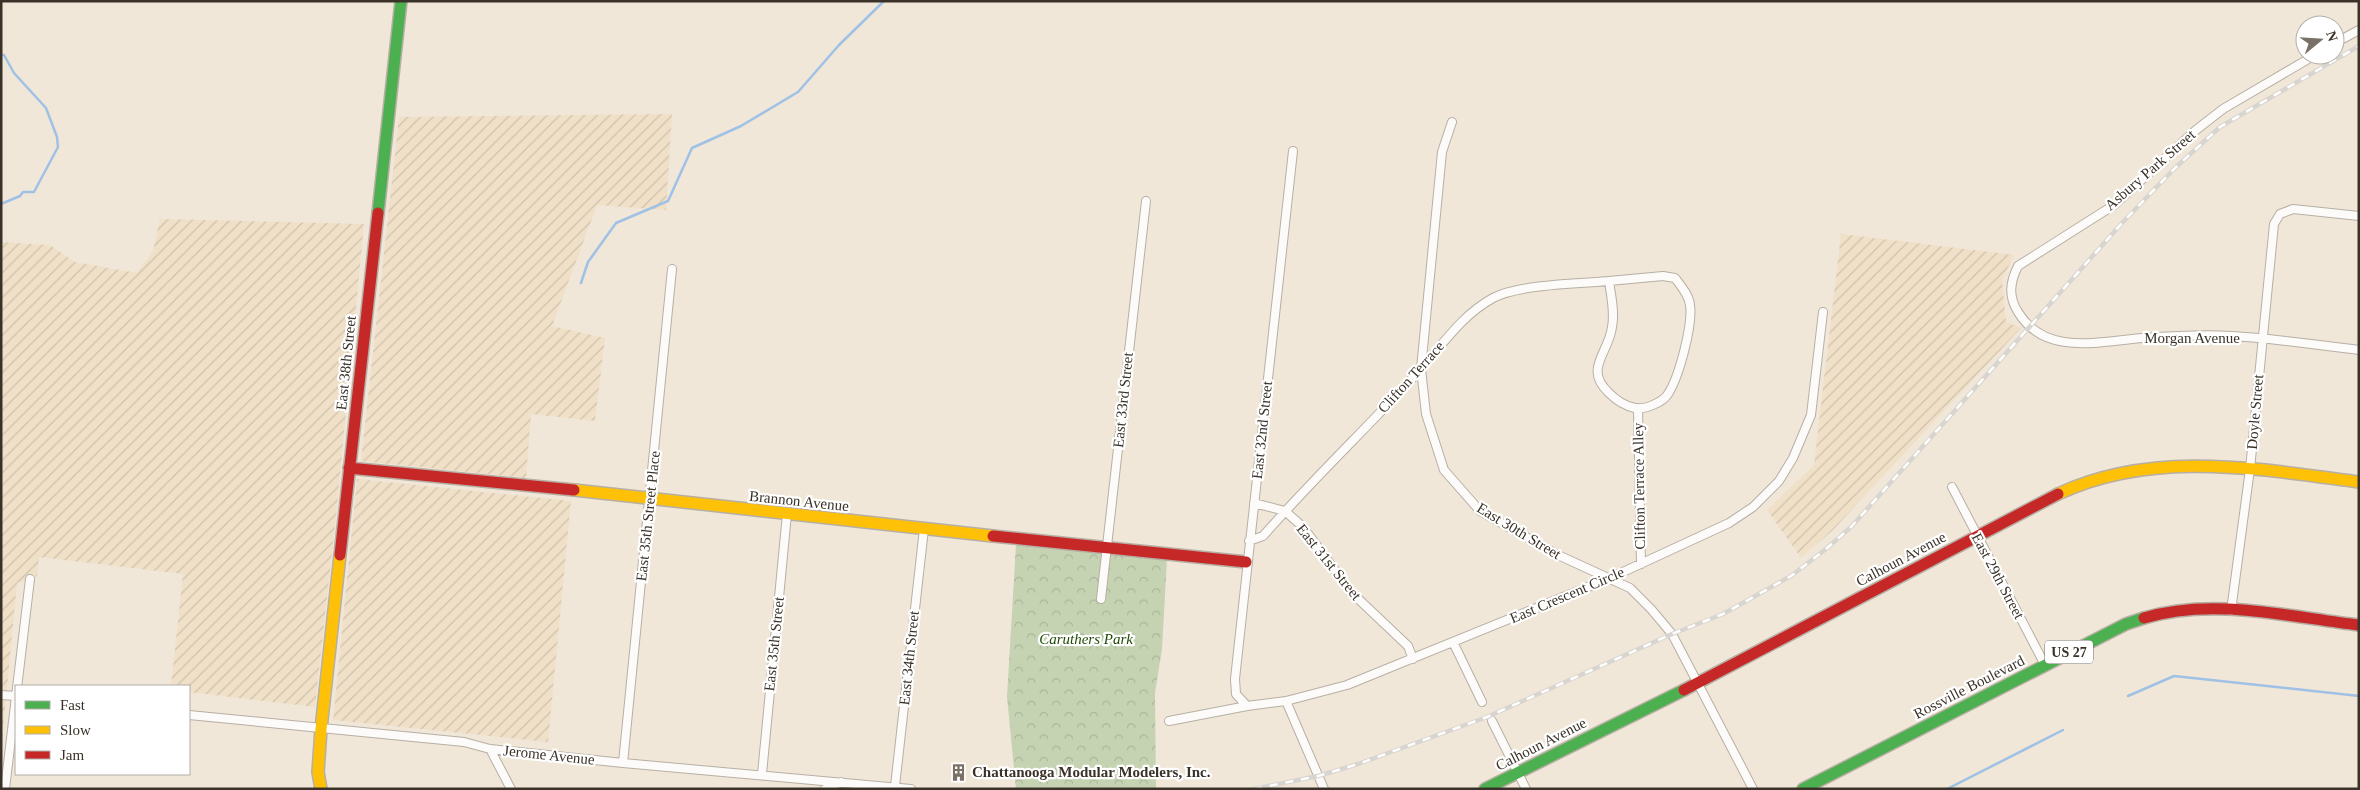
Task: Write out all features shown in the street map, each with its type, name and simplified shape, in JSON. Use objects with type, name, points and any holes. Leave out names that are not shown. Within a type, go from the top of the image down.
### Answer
[{"type":"main road","name":"East 38th Street","points":[[321,789],[318,772],[321,729],[401,1]]},
{"type":"main road","name":"Calhoun Avenue","points":[[1486,789],[1698,682],[2053,497],[2092,480],[2130,471],[2169,467],[2250,469],[2359,482]]},
{"type":"main road","name":"Brannon Avenue","points":[[349,468],[1246,562]]},
{"type":"main road","name":"Rossville Boulevard","points":[[1803,789],[2126,624],[2172,611],[2232,611],[2359,625]]},
{"type":"street","points":[[2345,38],[2359,30]]},
{"type":"street","name":"Asbury Park Street","points":[[2030,326],[2013,305],[2010,292],[2018,266],[2114,204],[2196,130],[2223,109],[2298,65]]},
{"type":"street","name":"East 30th Street","points":[[1452,122],[1442,152],[1421,369],[1426,414],[1433,441],[1444,470],[1459,490],[1480,511],[1558,555],[1630,588],[1667,628],[1698,682],[1753,789]]},
{"type":"street","name":"East 32nd Street","points":[[1247,706],[1236,694],[1235,679],[1246,562],[1293,151]]},
{"type":"street","name":"East 33rd Street","points":[[1101,599],[1146,201]]},
{"type":"street","name":"Doyle Street","points":[[2232,611],[2250,469],[2274,224],[2280,214],[2293,209],[2359,216]]},
{"type":"street","name":"East 35th Street Place","points":[[624,763],[672,269]]},
{"type":"street","name":"Clifton Terrace","points":[[1249,541],[1263,536],[1421,369],[1458,325],[1494,297],[1515,290],[1663,276],[1675,278],[1685,292],[1690,304],[1683,357],[1668,395],[1648,407],[1638,408]]},
{"type":"street","points":[[1609,282],[1613,312],[1612,328],[1596,368],[1598,378],[1603,388],[1617,401],[1638,408]]},
{"type":"street","name":"East Crescent Circle","points":[[1169,721],[1247,706],[1286,701],[1347,685],[1610,578],[1729,523],[1753,507],[1779,481],[1792,458],[1811,415],[1823,312]]},
{"type":"street","name":"Morgan Avenue","points":[[2030,326],[2038,333],[2051,339],[2074,343],[2095,344],[2143,338],[2230,336],[2359,350]]},
{"type":"street","name":"Clifton Terrace Alley","points":[[1638,408],[1641,564]]},
{"type":"street","name":"East 29th Street","points":[[1952,487],[2045,665]]},
{"type":"street","name":"East 31st Street","points":[[1254,503],[1285,511],[1303,527],[1351,592],[1408,646],[1413,659]]},
{"type":"street","name":"East 35th Street","points":[[762,774],[787,514]]},
{"type":"street","name":"East 34th Street","points":[[895,786],[924,529]]},
{"type":"street","points":[[17,685],[30,579]]},
{"type":"street","points":[[1453,642],[1482,702]]},
{"type":"street","points":[[1,695],[15,696]]},
{"type":"street","points":[[1286,701],[1324,789]]},
{"type":"street","points":[[5,789],[15,704]]},
{"type":"street","name":"Jerome Avenue","points":[[190,714],[321,729],[464,742],[490,749],[624,763],[895,786],[910,789]]},
{"type":"street","points":[[1492,721],[1526,789]]},
{"type":"street","points":[[490,749],[511,789]]},
{"type":"street","points":[[825,789],[843,782]]},
{"type":"shaded area","points":[[672,114],[666,210],[597,205],[552,326],[605,338],[595,421],[531,414],[526,478],[361,461],[399,117]]},
{"type":"shaded area","points":[[160,219],[364,224],[336,517],[315,707],[190,692],[190,685],[171,685],[183,574],[39,557],[37,576],[17,583],[1,750],[1,242],[50,245],[75,262],[137,273],[153,251]]},
{"type":"shaded area","points":[[1841,234],[2014,255],[2002,280],[2006,322],[2021,328],[1833,530],[1801,558],[1767,510],[1814,465]]},
{"type":"shaded area","points":[[357,479],[571,501],[548,742],[333,720]]},
{"type":"green space","name":"Caruthers Park","points":[[1016,544],[1167,559],[1162,649],[1155,693],[1156,789],[1016,789],[1007,697]]},
{"type":"waterway","points":[[581,283],[588,262],[616,223],[668,201],[692,148],[741,126],[798,92],[839,45],[884,1]]},
{"type":"waterway","points":[[1,55],[4,55],[14,73],[46,108],[57,137],[58,147],[34,192],[23,192],[20,196],[1,204]]},
{"type":"waterway","points":[[2128,696],[2174,676],[2359,696]]},
{"type":"waterway","points":[[1947,789],[2063,730]]},
{"type":"railway","points":[[1254,789],[1318,776],[1358,764],[1487,717],[1672,634],[1723,614],[1791,576],[1851,527],[2123,222],[2175,168],[2220,127],[2359,46]]},
{"type":"traffic: fast","points":[[378,213],[401,1]]},
{"type":"traffic: fast","points":[[1803,789],[2126,624],[2144,618]]},
{"type":"traffic: fast","points":[[1485,789],[1684,690]]},
{"type":"traffic: slow","points":[[2058,494],[2094,480],[2131,471],[2169,467],[2245,468],[2359,482]]},
{"type":"traffic: slow","points":[[574,490],[993,536]]},
{"type":"traffic: slow","points":[[321,789],[318,772],[321,729],[340,555]]},
{"type":"traffic: jam","points":[[340,555],[378,213]]},
{"type":"traffic: jam","points":[[349,468],[574,490]]},
{"type":"traffic: jam","points":[[1684,690],[2058,494]]},
{"type":"traffic: jam","points":[[993,536],[1246,562]]},
{"type":"traffic: jam","points":[[2144,618],[2170,612],[2224,609],[2359,625]]},
{"type":"place","name":"Chattanooga Modular Modelers, Inc.","points":[[958,772]]}]
